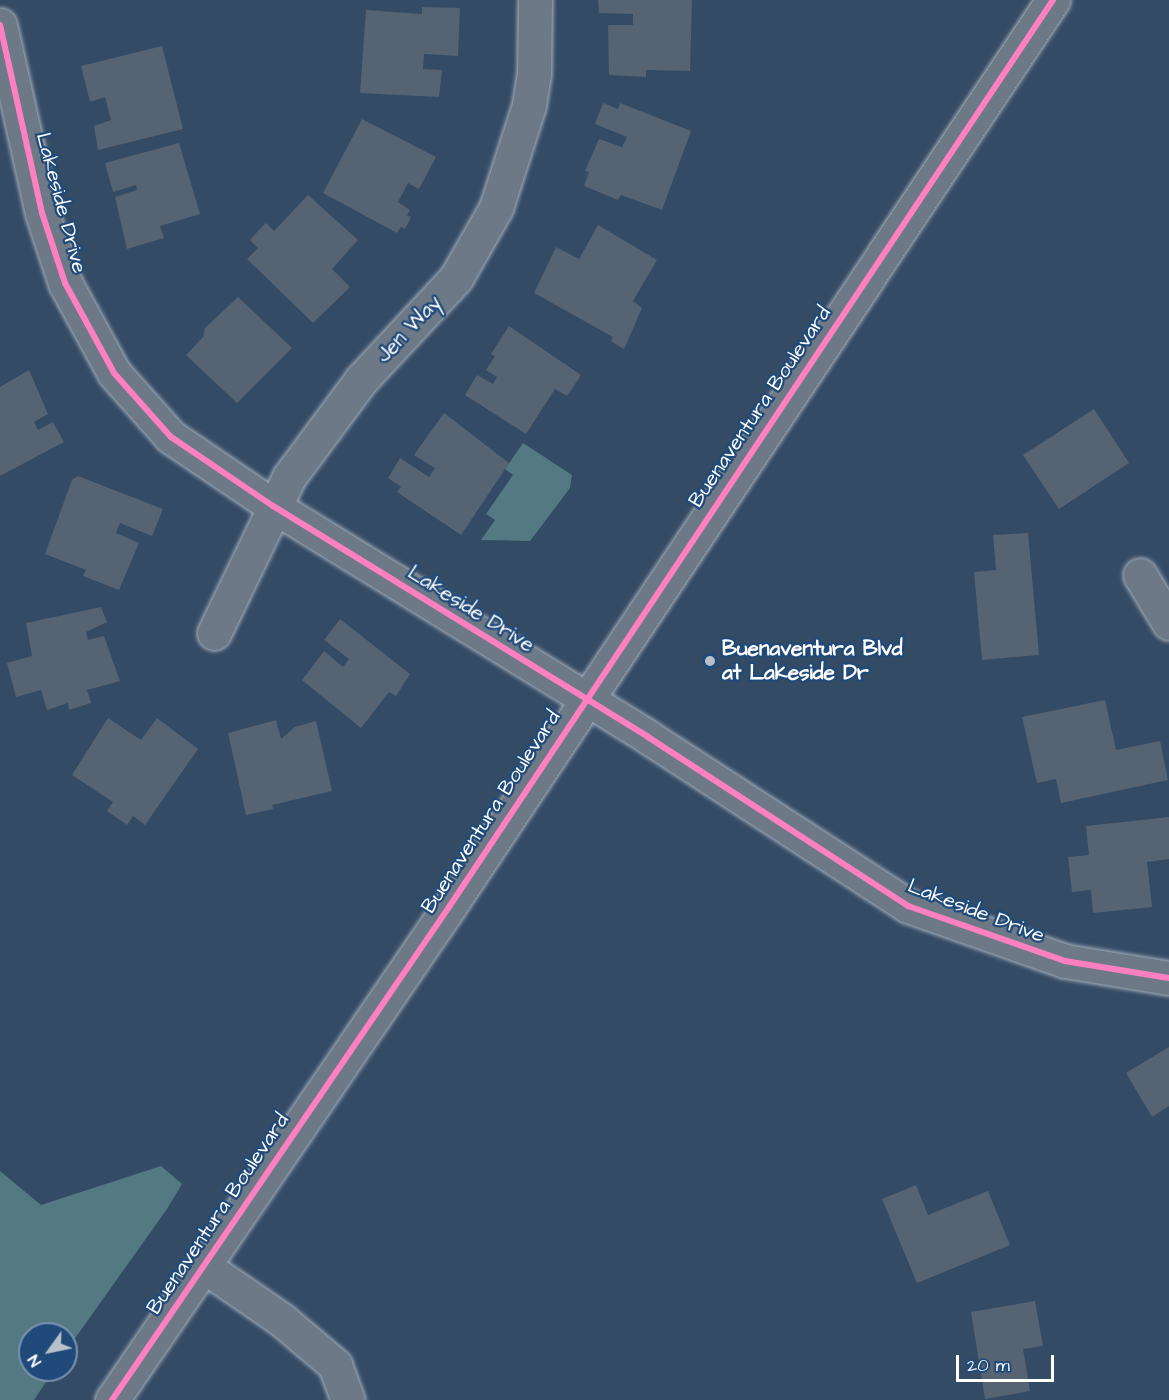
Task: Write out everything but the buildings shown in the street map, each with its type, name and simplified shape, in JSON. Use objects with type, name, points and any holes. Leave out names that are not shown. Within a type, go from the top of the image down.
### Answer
[{"type":"street","name":"Jen Way","points":[[214,633],[273,506],[289,477],[362,380],[456,278],[496,208],[529,105],[534,74],[535,0]]},
{"type":"street","name":"Buenaventura Boulevard","points":[[112,1400],[449,907],[585,699],[1053,0]]},
{"type":"street","name":"Lakeside Drive","points":[[0,25],[42,213],[65,284],[87,329],[114,373],[171,437],[273,506],[585,699],[908,906],[1065,961],[1169,978]]},
{"type":"street","points":[[1140,575],[1169,623]]},
{"type":"street","points":[[205,1267],[282,1320],[335,1365],[348,1400]]},
{"type":"green space","points":[[523,443],[572,475],[570,488],[530,541],[481,540],[495,520],[486,514],[513,475],[505,469]]},
{"type":"green space","points":[[161,1166],[182,1184],[167,1209],[78,1334],[78,1322],[18,1322],[18,1382],[46,1382],[34,1400],[0,1400],[0,1171],[41,1205]]},
{"type":"cycle path","points":[[112,1400],[449,907],[1053,0]]},
{"type":"cycle path","points":[[0,25],[42,213],[65,283],[114,373],[171,437],[273,506],[648,737],[908,906],[1065,961],[1169,978]]},
{"type":"place","name":"Buenaventura Blvd at Lakeside Dr","points":[[710,661]]}]
